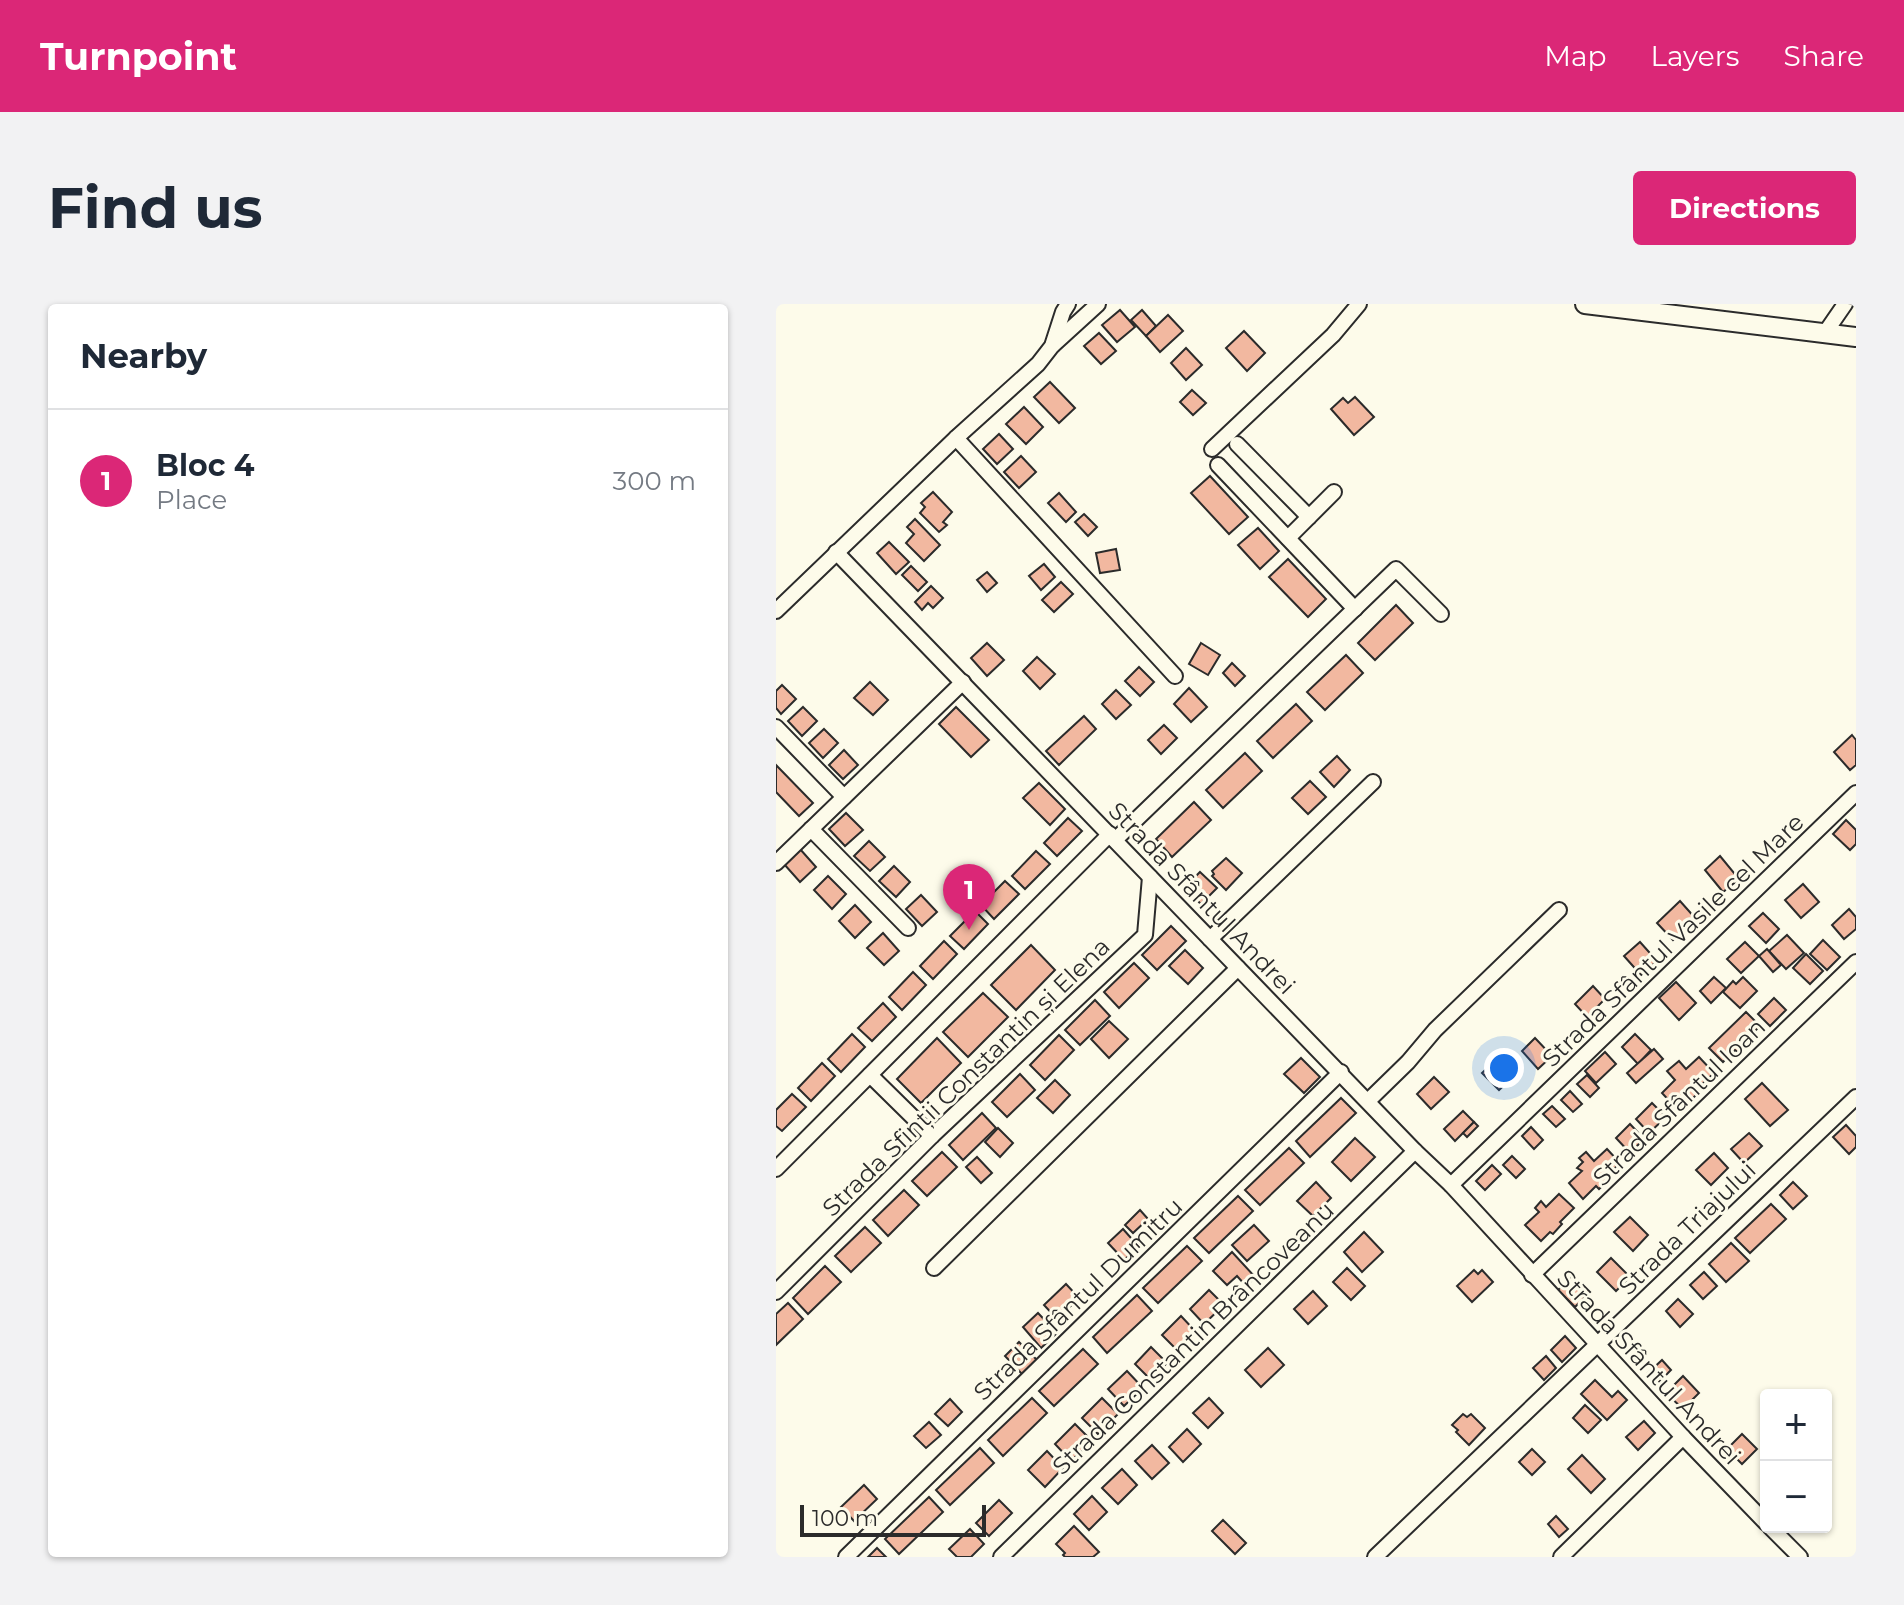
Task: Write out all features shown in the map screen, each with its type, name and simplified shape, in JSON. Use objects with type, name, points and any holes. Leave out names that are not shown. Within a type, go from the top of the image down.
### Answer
[{"type":"main road","points":[[1585,304],[1856,337]]},
{"type":"street","points":[[776,611],[1098,304]]},
{"type":"street","points":[[1212,449],[1333,335],[1359,304]]},
{"type":"street","points":[[1825,333],[1845,304]]},
{"type":"street","points":[[1052,346],[1065,307]]},
{"type":"street","points":[[956,438],[1175,676]]},
{"type":"street","points":[[1237,444],[1309,517]]},
{"type":"street","points":[[1218,465],[1355,609]]},
{"type":"street","points":[[1288,538],[1334,492]]},
{"type":"street","name":"Strada Sfântul Andrei","points":[[836,552],[1451,1185],[1760,1517]]},
{"type":"street","points":[[776,1169],[1112,837],[1396,569],[1441,614]]},
{"type":"street","points":[[776,863],[963,682]]},
{"type":"street","points":[[776,727],[844,797]]},
{"type":"street","points":[[1210,939],[1373,782]]},
{"type":"street","name":"Strada Sfântul Vasile cel Mare","points":[[1451,1185],[1856,793]]},
{"type":"street","points":[[811,829],[908,928]]},
{"type":"street","name":"Strada Sfinții Constantin și Elena","points":[[776,1292],[932,1136],[1145,935],[1150,877]]},
{"type":"street","points":[[1368,1101],[1435,1030],[1559,910]]},
{"type":"street","name":"Strada Sfântul Ioan","points":[[1532,1275],[1856,962]]},
{"type":"street","points":[[934,1268],[1238,968]]},
{"type":"street","name":"Strada Sfântul Dumitru","points":[[846,1557],[1341,1072]]},
{"type":"street","points":[[870,1075],[932,1136]]},
{"type":"street","name":"Strada Triajului","points":[[1375,1557],[1856,1097]]},
{"type":"street","name":"Strada Constantin Brâncoveanu","points":[[1001,1557],[1415,1151]]},
{"type":"street","points":[[1561,1557],[1683,1437]]},
{"type":"street","name":"Strada Sfântul Andrei","points":[[1776,1533],[1800,1557]]},
{"type":"building","points":[[1120,310],[1135,327],[1117,342],[1102,325]]},
{"type":"building","points":[[1142,310],[1156,326],[1146,336],[1131,320]]},
{"type":"building","points":[[1168,315],[1183,331],[1160,352],[1146,336]]},
{"type":"building","points":[[1244,331],[1265,353],[1247,371],[1226,348]]},
{"type":"building","points":[[1099,333],[1116,351],[1101,364],[1084,346]]},
{"type":"building","points":[[1186,348],[1202,365],[1186,380],[1171,363]]},
{"type":"building","points":[[1050,382],[1075,408],[1059,423],[1034,397]]},
{"type":"building","points":[[1192,390],[1206,403],[1193,415],[1180,402]]},
{"type":"building","points":[[1355,397],[1374,417],[1354,435],[1331,409],[1343,398],[1348,403]]},
{"type":"building","points":[[1024,407],[1043,427],[1026,444],[1006,424]]},
{"type":"building","points":[[999,434],[1013,449],[997,464],[983,449]]},
{"type":"building","points":[[1021,456],[1036,472],[1019,488],[1004,472]]},
{"type":"building","points":[[1210,476],[1248,517],[1229,534],[1191,493]]},
{"type":"building","points":[[933,492],[952,512],[943,522],[947,525],[939,532],[920,513],[925,507],[921,503]]},
{"type":"building","points":[[1059,493],[1076,512],[1066,522],[1048,503]]},
{"type":"building","points":[[1084,514],[1097,527],[1088,536],[1075,522]]},
{"type":"building","points":[[915,519],[940,545],[924,561],[906,543],[914,534],[907,527]]},
{"type":"building","points":[[1258,528],[1279,551],[1260,569],[1238,545]]},
{"type":"building","points":[[889,542],[909,562],[896,574],[877,553]]},
{"type":"building","points":[[1116,549],[1120,570],[1100,573],[1096,553]]},
{"type":"building","points":[[1288,559],[1326,599],[1308,617],[1269,577]]},
{"type":"building","points":[[1044,564],[1055,577],[1041,590],[1029,576]]},
{"type":"building","points":[[911,566],[927,582],[918,591],[902,575]]},
{"type":"building","points":[[987,572],[997,583],[987,592],[977,580]]},
{"type":"building","points":[[1061,582],[1073,594],[1054,612],[1042,600]]},
{"type":"building","points":[[931,586],[943,598],[933,608],[928,603],[922,610],[915,602]]},
{"type":"building","points":[[1396,605],[1413,623],[1375,660],[1358,643]]},
{"type":"building","points":[[987,643],[1004,660],[987,676],[971,658]]},
{"type":"building","points":[[1201,643],[1220,655],[1208,675],[1189,664]]},
{"type":"building","points":[[1346,655],[1363,673],[1325,710],[1307,692]]},
{"type":"building","points":[[1037,657],[1055,674],[1040,689],[1023,671]]},
{"type":"building","points":[[1232,663],[1245,676],[1235,686],[1223,673]]},
{"type":"building","points":[[1139,667],[1154,682],[1140,696],[1125,681]]},
{"type":"building","points":[[870,682],[888,700],[873,715],[854,698]]},
{"type":"building","points":[[782,685],[796,699],[781,714],[776,708],[776,691]]},
{"type":"building","points":[[1189,688],[1207,707],[1191,722],[1174,704]]},
{"type":"building","points":[[1116,690],[1131,705],[1116,719],[1102,704]]},
{"type":"building","points":[[1296,704],[1312,721],[1273,758],[1257,741]]},
{"type":"building","points":[[803,707],[817,721],[802,736],[788,721]]},
{"type":"building","points":[[956,707],[989,740],[971,757],[939,724]]},
{"type":"building","points":[[1084,716],[1096,729],[1059,765],[1046,751]]},
{"type":"building","points":[[1164,725],[1177,738],[1161,754],[1148,740]]},
{"type":"building","points":[[824,729],[838,743],[823,758],[809,743]]},
{"type":"building","points":[[1852,735],[1856,740],[1856,765],[1850,770],[1834,752]]},
{"type":"building","points":[[844,750],[858,765],[843,779],[829,765]]},
{"type":"building","points":[[1245,753],[1262,771],[1223,808],[1206,790]]},
{"type":"building","points":[[1337,756],[1350,770],[1334,787],[1320,772]]},
{"type":"building","points":[[776,765],[813,803],[799,816],[776,792]]},
{"type":"building","points":[[1310,781],[1326,797],[1308,814],[1292,798]]},
{"type":"building","points":[[1039,783],[1065,809],[1050,825],[1023,798]]},
{"type":"building","points":[[1194,802],[1211,820],[1172,857],[1156,839]]},
{"type":"building","points":[[846,813],[863,830],[845,846],[829,829]]},
{"type":"building","points":[[1068,818],[1082,831],[1057,856],[1044,843]]},
{"type":"building","points":[[1846,820],[1856,830],[1856,844],[1850,850],[1833,834]]},
{"type":"building","points":[[869,841],[885,857],[870,871],[854,856]]},
{"type":"building","points":[[800,849],[816,867],[800,882],[784,864]]},
{"type":"building","points":[[1036,851],[1050,864],[1025,889],[1012,876]]},
{"type":"building","points":[[1720,856],[1739,879],[1723,892],[1705,870]]},
{"type":"building","points":[[1226,858],[1242,873],[1226,890],[1212,876],[1212,871]]},
{"type":"building","points":[[894,866],[910,882],[896,897],[879,881]]},
{"type":"building","points":[[1200,872],[1217,888],[1201,904],[1184,888]]},
{"type":"building","points":[[828,876],[846,894],[832,909],[814,890]]},
{"type":"building","points":[[1005,881],[1019,894],[994,919],[981,905]]},
{"type":"building","points":[[1803,884],[1819,902],[1801,918],[1785,900]]},
{"type":"building","points":[[921,895],[937,912],[922,926],[906,909]]},
{"type":"building","points":[[1680,901],[1696,919],[1673,940],[1657,923]]},
{"type":"building","points":[[855,905],[871,922],[855,938],[839,921]]},
{"type":"building","points":[[1849,909],[1856,917],[1856,929],[1844,939],[1832,925]]},
{"type":"building","points":[[975,911],[988,924],[964,949],[950,936]]},
{"type":"building","points":[[1763,913],[1779,929],[1766,943],[1749,926]]},
{"type":"building","points":[[1171,926],[1186,941],[1157,970],[1142,955]]},
{"type":"building","points":[[883,933],[899,951],[884,965],[867,948]]},
{"type":"building","points":[[1787,935],[1804,953],[1786,969],[1769,951]]},
{"type":"building","points":[[1823,940],[1840,957],[1827,970],[1810,954]]},
{"type":"building","points":[[944,941],[957,954],[933,979],[920,966]]},
{"type":"building","points":[[1640,942],[1657,961],[1641,975],[1624,956]]},
{"type":"building","points":[[1745,942],[1759,956],[1741,973],[1727,959]]},
{"type":"building","points":[[1031,945],[1055,970],[1016,1010],[991,985]]},
{"type":"building","points":[[1767,949],[1781,965],[1773,972],[1759,956]]},
{"type":"building","points":[[1185,950],[1203,968],[1188,984],[1169,966]]},
{"type":"building","points":[[1806,954],[1823,971],[1810,984],[1793,968]]},
{"type":"building","points":[[1134,963],[1149,978],[1119,1008],[1104,992]]},
{"type":"building","points":[[913,972],[926,985],[902,1010],[889,997]]},
{"type":"building","points":[[1714,977],[1726,988],[1711,1003],[1700,991]]},
{"type":"building","points":[[1743,977],[1757,991],[1740,1008],[1723,992],[1733,981],[1736,984]]},
{"type":"building","points":[[1676,982],[1696,1003],[1679,1020],[1659,998]]},
{"type":"building","points":[[1593,986],[1605,999],[1587,1017],[1575,1004]]},
{"type":"building","points":[[983,993],[1008,1017],[968,1057],[943,1032]]},
{"type":"building","points":[[1774,998],[1786,1010],[1770,1026],[1758,1014]]},
{"type":"building","points":[[1095,1000],[1110,1016],[1080,1045],[1065,1030]]},
{"type":"building","points":[[883,1003],[896,1017],[872,1041],[858,1028]]},
{"type":"building","points":[[1746,1012],[1760,1026],[1747,1039],[1750,1043],[1739,1053],[1735,1050],[1723,1062],[1709,1048]]},
{"type":"building","points":[[1109,1021],[1128,1039],[1109,1058],[1091,1039]]},
{"type":"building","points":[[852,1034],[865,1047],[841,1072],[828,1059]]},
{"type":"building","points":[[1635,1034],[1651,1050],[1638,1064],[1622,1047]]},
{"type":"building","points":[[1059,1035],[1074,1050],[1045,1080],[1030,1065]]},
{"type":"building","points":[[937,1038],[961,1063],[921,1103],[897,1079]]},
{"type":"building","points":[[1535,1038],[1552,1056],[1538,1069],[1522,1051]]},
{"type":"building","points":[[1654,1049],[1663,1059],[1636,1083],[1627,1073]]},
{"type":"building","points":[[1605,1052],[1616,1064],[1596,1083],[1585,1071]]},
{"type":"building","points":[[1501,1055],[1518,1072],[1499,1090],[1482,1073]]},
{"type":"building","points":[[1699,1057],[1714,1073],[1692,1099],[1689,1096],[1676,1108],[1662,1093],[1675,1080],[1667,1071],[1679,1061],[1686,1069]]},
{"type":"building","points":[[1301,1058],[1320,1077],[1304,1093],[1284,1074]]},
{"type":"building","points":[[822,1063],[835,1076],[811,1101],[798,1088]]},
{"type":"building","points":[[1020,1074],[1035,1090],[1007,1117],[992,1102]]},
{"type":"building","points":[[1587,1075],[1599,1088],[1590,1097],[1577,1084]]},
{"type":"building","points":[[1434,1077],[1449,1092],[1431,1109],[1417,1094]]},
{"type":"building","points":[[1055,1080],[1070,1095],[1053,1113],[1037,1098]]},
{"type":"building","points":[[1762,1083],[1788,1110],[1770,1126],[1745,1099]]},
{"type":"building","points":[[1570,1091],[1582,1104],[1573,1112],[1561,1100]]},
{"type":"building","points":[[792,1094],[806,1107],[782,1131],[776,1126],[776,1110]]},
{"type":"building","points":[[1341,1098],[1356,1113],[1310,1157],[1296,1141]]},
{"type":"building","points":[[1652,1103],[1666,1117],[1649,1133],[1636,1119]]},
{"type":"building","points":[[1552,1106],[1565,1119],[1556,1127],[1543,1114]]},
{"type":"building","points":[[1463,1111],[1474,1122],[1455,1141],[1444,1129]]},
{"type":"building","points":[[982,1113],[996,1128],[963,1160],[949,1145]]},
{"type":"building","points":[[1474,1122],[1478,1126],[1467,1137],[1463,1133]]},
{"type":"building","points":[[1630,1124],[1644,1139],[1630,1153],[1616,1138]]},
{"type":"building","points":[[1846,1125],[1856,1136],[1856,1147],[1849,1154],[1833,1137]]},
{"type":"building","points":[[1531,1127],[1543,1140],[1534,1149],[1522,1136]]},
{"type":"building","points":[[998,1128],[1013,1143],[1000,1157],[985,1142]]},
{"type":"building","points":[[1749,1133],[1762,1146],[1744,1163],[1731,1149]]},
{"type":"building","points":[[1355,1138],[1375,1157],[1351,1181],[1332,1162]]},
{"type":"building","points":[[1289,1148],[1304,1163],[1260,1205],[1245,1190]]},
{"type":"building","points":[[1607,1149],[1620,1163],[1607,1176],[1610,1179],[1599,1189],[1596,1186],[1583,1199],[1569,1183],[1582,1171],[1577,1168],[1583,1162],[1579,1158],[1586,1152],[1594,1161]]},
{"type":"building","points":[[942,1152],[957,1167],[927,1196],[912,1181]]},
{"type":"building","points":[[1714,1153],[1728,1168],[1711,1185],[1696,1170]]},
{"type":"building","points":[[1512,1156],[1525,1169],[1516,1178],[1503,1165]]},
{"type":"building","points":[[977,1157],[992,1173],[981,1183],[966,1167]]},
{"type":"building","points":[[1492,1165],[1501,1174],[1485,1190],[1476,1181]]},
{"type":"building","points":[[1316,1182],[1331,1198],[1313,1216],[1297,1201]]},
{"type":"building","points":[[1793,1182],[1807,1196],[1793,1209],[1780,1195]]},
{"type":"building","points":[[904,1190],[919,1205],[888,1236],[873,1220]]},
{"type":"building","points":[[1559,1194],[1574,1208],[1553,1234],[1550,1232],[1541,1241],[1525,1225],[1539,1212],[1535,1208],[1541,1201],[1546,1207]]},
{"type":"building","points":[[1238,1196],[1253,1211],[1209,1253],[1194,1238]]},
{"type":"building","points":[[1771,1204],[1786,1219],[1750,1253],[1735,1238]]},
{"type":"building","points":[[1140,1210],[1148,1219],[1133,1233],[1125,1225]]},
{"type":"building","points":[[1630,1217],[1648,1235],[1633,1251],[1614,1232]]},
{"type":"building","points":[[1254,1225],[1269,1241],[1247,1261],[1232,1245]]},
{"type":"building","points":[[865,1227],[881,1243],[851,1272],[835,1256]]},
{"type":"building","points":[[1123,1229],[1139,1247],[1124,1260],[1108,1243]]},
{"type":"building","points":[[1364,1232],[1383,1252],[1362,1272],[1344,1252]]},
{"type":"building","points":[[1731,1243],[1749,1261],[1726,1282],[1709,1264]]},
{"type":"building","points":[[1187,1246],[1202,1261],[1158,1303],[1143,1288]]},
{"type":"building","points":[[1232,1252],[1255,1277],[1246,1286],[1237,1276],[1227,1285],[1213,1271]]},
{"type":"building","points":[[1611,1258],[1630,1277],[1616,1291],[1597,1272]]},
{"type":"building","points":[[825,1266],[841,1282],[808,1314],[793,1298]]},
{"type":"building","points":[[1347,1268],[1365,1286],[1351,1300],[1333,1282]]},
{"type":"building","points":[[1474,1270],[1478,1274],[1482,1270],[1493,1282],[1472,1302],[1457,1286]]},
{"type":"building","points":[[1704,1272],[1717,1286],[1703,1299],[1690,1285]]},
{"type":"building","points":[[1573,1275],[1590,1292],[1575,1307],[1558,1290]]},
{"type":"building","points":[[1066,1284],[1079,1298],[1057,1319],[1044,1305]]},
{"type":"building","points":[[1209,1290],[1224,1305],[1204,1324],[1190,1309]]},
{"type":"building","points":[[1313,1291],[1327,1306],[1308,1324],[1294,1309]]},
{"type":"building","points":[[1137,1295],[1152,1311],[1107,1353],[1093,1337]]},
{"type":"building","points":[[1678,1299],[1693,1314],[1680,1327],[1666,1311]]},
{"type":"building","points":[[788,1303],[803,1319],[776,1345],[776,1314]]},
{"type":"building","points":[[1038,1313],[1057,1333],[1041,1348],[1023,1327]]},
{"type":"building","points":[[1181,1316],[1196,1332],[1177,1350],[1162,1335]]},
{"type":"building","points":[[1565,1336],[1576,1348],[1562,1362],[1551,1350]]},
{"type":"building","points":[[1019,1342],[1037,1360],[1022,1374],[1005,1356]]},
{"type":"building","points":[[1151,1347],[1167,1363],[1151,1380],[1135,1364]]},
{"type":"building","points":[[1268,1348],[1284,1365],[1261,1387],[1245,1370]]},
{"type":"building","points":[[1083,1349],[1098,1364],[1054,1406],[1039,1391]]},
{"type":"building","points":[[1546,1356],[1556,1368],[1544,1380],[1533,1368]]},
{"type":"building","points":[[1662,1360],[1671,1370],[1658,1383],[1648,1373]]},
{"type":"building","points":[[1127,1371],[1143,1388],[1124,1406],[1108,1389]]},
{"type":"building","points":[[1683,1376],[1699,1393],[1683,1409],[1666,1393]]},
{"type":"building","points":[[1595,1380],[1612,1397],[1618,1391],[1627,1400],[1607,1420],[1581,1394]]},
{"type":"building","points":[[1032,1398],[1047,1413],[1003,1456],[988,1440]]},
{"type":"building","points":[[1102,1398],[1118,1414],[1098,1434],[1082,1418]]},
{"type":"building","points":[[1209,1398],[1223,1413],[1208,1428],[1193,1413]]},
{"type":"building","points":[[950,1399],[962,1412],[948,1426],[935,1414]]},
{"type":"building","points":[[1585,1405],[1601,1420],[1588,1433],[1573,1418]]},
{"type":"building","points":[[1463,1414],[1467,1417],[1471,1414],[1485,1428],[1469,1445],[1452,1425]]},
{"type":"building","points":[[1644,1421],[1655,1433],[1638,1450],[1626,1437]]},
{"type":"building","points":[[929,1422],[941,1435],[926,1448],[914,1436]]},
{"type":"building","points":[[1075,1424],[1092,1441],[1071,1461],[1055,1444]]},
{"type":"building","points":[[1187,1429],[1201,1444],[1183,1462],[1169,1447]]},
{"type":"building","points":[[1742,1434],[1757,1449],[1742,1464],[1727,1449]]},
{"type":"building","points":[[1152,1445],[1169,1463],[1152,1479],[1135,1461]]},
{"type":"building","points":[[980,1448],[994,1463],[950,1505],[936,1490]]},
{"type":"building","points":[[1532,1449],[1545,1462],[1532,1475],[1519,1462]]},
{"type":"building","points":[[1047,1451],[1063,1468],[1045,1487],[1028,1470]]},
{"type":"building","points":[[1582,1455],[1605,1479],[1591,1493],[1568,1469]]},
{"type":"building","points":[[1122,1469],[1137,1485],[1118,1504],[1102,1488]]},
{"type":"building","points":[[864,1485],[877,1499],[854,1521],[841,1507]]},
{"type":"building","points":[[1092,1496],[1107,1512],[1089,1530],[1074,1514]]},
{"type":"building","points":[[929,1497],[943,1512],[899,1554],[885,1539]]},
{"type":"building","points":[[999,1500],[1012,1513],[989,1536],[976,1523]]},
{"type":"building","points":[[1556,1516],[1568,1529],[1559,1537],[1548,1524]]},
{"type":"building","points":[[1223,1520],[1246,1543],[1235,1554],[1212,1531]]},
{"type":"building","points":[[1074,1526],[1099,1552],[1093,1557],[1065,1557],[1056,1544]]},
{"type":"building","points":[[970,1529],[984,1544],[971,1557],[957,1557],[949,1549]]},
{"type":"building","points":[[877,1548],[886,1557],[868,1557]]},
{"type":"place","name":"Bloc 4","points":[[969,930]]}]
